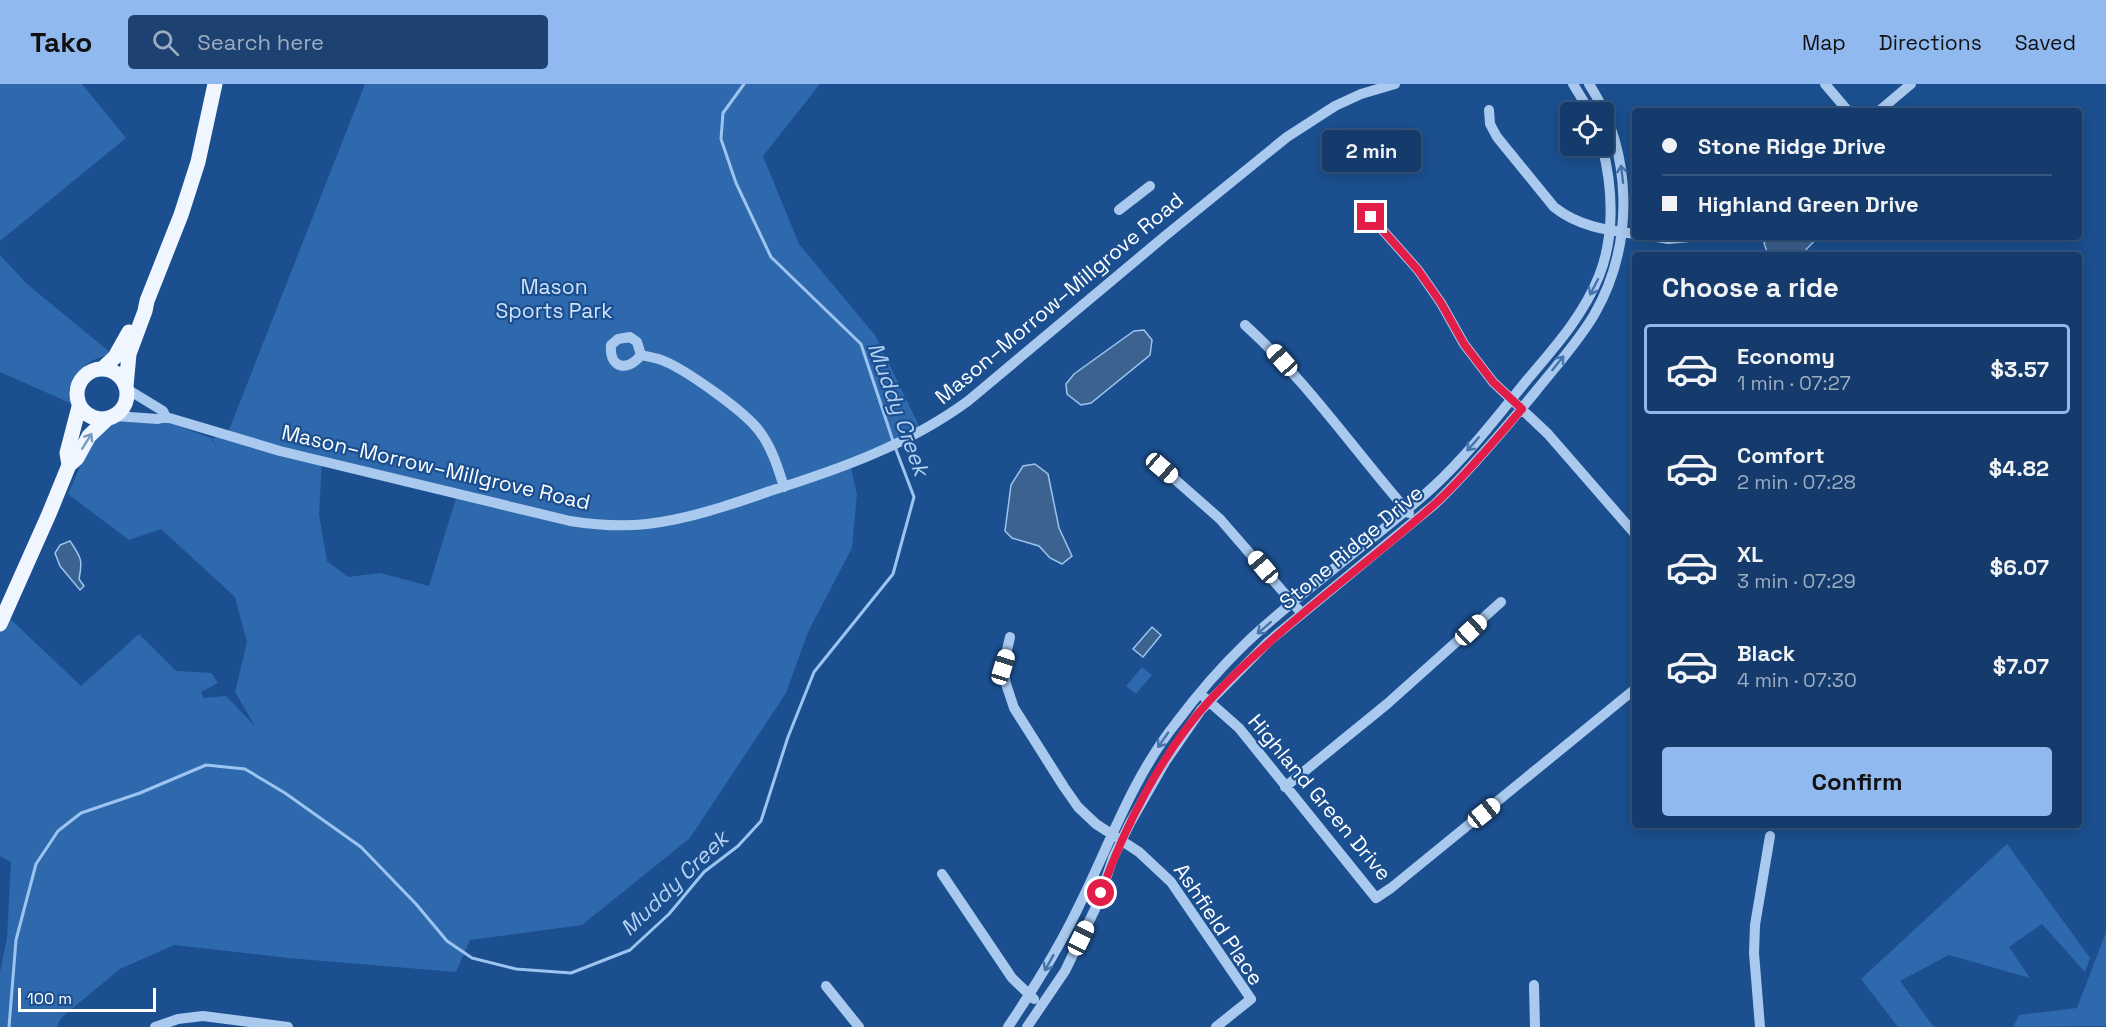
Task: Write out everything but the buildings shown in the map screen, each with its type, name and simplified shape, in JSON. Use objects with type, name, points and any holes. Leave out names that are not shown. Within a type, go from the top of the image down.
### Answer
[{"type":"main road","points":[[0,624],[69,465],[77,458],[89,436],[124,408],[128,396],[129,354],[181,215],[198,162],[215,84]]},
{"type":"main road","points":[[69,465],[67,453],[79,407],[77,392],[81,380],[90,372],[102,369],[115,357],[140,309],[147,301]]},
{"type":"main road","points":[[102,369],[118,375],[127,388]]},
{"type":"main road","points":[[79,407],[91,417],[111,417]]},
{"type":"street","name":"Mason–Morrow–Millgrove Road","points":[[111,417],[158,419],[166,417],[280,451],[516,509],[591,524],[619,525],[667,520],[701,513],[784,487],[878,453],[922,432],[968,401],[1174,228],[1287,137],[1335,106],[1361,94],[1395,84]]},
{"type":"street","points":[[1573,84],[1584,102]]},
{"type":"street","name":"Stone Ridge Drive","points":[[1027,1027],[1065,970],[1097,905],[1122,840],[1165,762],[1209,701],[1257,653],[1455,484],[1522,409],[1594,315],[1608,288],[1614,268],[1622,232],[1623,189],[1618,150],[1606,114],[1589,84]]},
{"type":"street","points":[[1825,84],[1845,108]]},
{"type":"street","points":[[1883,108],[1911,84]]},
{"type":"street","points":[[1489,110],[1490,124],[1497,136],[1554,207],[1578,222],[1609,231],[1632,234]]},
{"type":"street","name":"Stone Ridge Drive","points":[[1008,1027],[1046,969],[1150,760],[1174,725],[1245,645],[1447,473],[1570,329],[1599,277],[1605,257],[1611,192],[1604,156]]},
{"type":"street","points":[[1119,210],[1150,186]]},
{"type":"street","points":[[1371,217],[1418,270],[1441,303],[1464,344],[1493,382],[1564,451],[1632,530]]},
{"type":"street","points":[[1245,325],[1304,385],[1415,520]]},
{"type":"street","points":[[641,355],[664,361],[691,376],[743,414],[766,441],[784,487]]},
{"type":"street","name":"Mason–Morrow–Millgrove Road","points":[[127,388],[163,411],[166,417]]},
{"type":"street","points":[[1162,468],[1220,519],[1302,614]]},
{"type":"street","points":[[1285,787],[1387,704],[1501,602]]},
{"type":"street","name":"Ashfield Place","points":[[1010,637],[1003,667],[1014,708],[1078,807],[1096,824],[1139,852],[1171,882],[1251,999],[1216,1027]]},
{"type":"street","name":"Highland Green Drive","points":[[1200,694],[1239,729],[1376,898],[1632,691]]},
{"type":"street","points":[[1760,1027],[1754,953],[1755,925],[1770,836]]},
{"type":"street","points":[[942,874],[1012,978],[1042,1004]]},
{"type":"street","points":[[1534,985],[1535,1027]]},
{"type":"street","points":[[826,986],[859,1027]]},
{"type":"street","points":[[155,1027],[178,1019],[203,1016],[288,1027]]},
{"type":"green space","points":[[0,84],[82,84],[126,138],[0,241]]},
{"type":"green space","name":"Mason Sports Park","points":[[365,84],[820,84],[763,156],[799,244],[875,335],[922,432],[850,464],[857,494],[852,548],[808,632],[786,693],[690,838],[582,925],[470,940],[456,972],[288,958],[174,945],[120,969],[61,1018],[57,1027],[0,1027],[0,972],[7,938],[11,862],[0,856],[0,624],[4,613],[81,686],[139,634],[176,671],[211,673],[218,683],[201,692],[204,698],[226,696],[255,726],[235,692],[247,642],[235,597],[161,529],[129,540],[68,494],[89,446],[112,424],[124,420],[167,422],[211,438],[221,455],[212,438],[227,435]],"holes":[[[322,462],[457,495],[429,586],[380,573],[348,577],[327,561],[319,515]]]},
{"type":"green space","points":[[0,255],[27,284],[112,354],[92,361],[81,370],[70,403],[0,372]]},
{"type":"green space","points":[[1142,667],[1152,675],[1136,694],[1126,686]]},
{"type":"green space","points":[[2007,844],[2090,958],[2085,972],[2042,924],[2009,947],[2030,978],[1949,955],[1900,981],[1936,1027],[1898,1027],[1861,979]]},
{"type":"green space","points":[[2106,932],[2106,1026],[2013,1027],[2019,1015],[2077,1008]]},
{"type":"shaded area","points":[[1766,240],[1815,240],[1804,252],[1767,252],[1764,243]]},
{"type":"shaded area","points":[[1144,330],[1152,340],[1150,355],[1091,403],[1081,405],[1067,394],[1066,384],[1074,374],[1134,331]]},
{"type":"shaded area","points":[[1035,464],[1048,474],[1059,528],[1072,556],[1062,564],[1050,558],[1039,546],[1012,538],[1005,531],[1011,485],[1023,466]]},
{"type":"shaded area","points":[[70,541],[80,559],[79,579],[84,586],[80,590],[60,566],[55,553],[60,545]]},
{"type":"shaded area","points":[[1152,627],[1161,635],[1143,657],[1133,649]]},
{"type":"waterway","name":"Muddy Creek","points":[[744,84],[723,113],[721,139],[736,183],[771,257],[861,344],[893,441]]},
{"type":"waterway","name":"Muddy Creek","points":[[9,1027],[16,940],[36,864],[58,831],[81,813],[140,793],[206,765],[245,769],[285,793],[361,847],[416,904],[447,941],[472,958],[516,969],[571,973],[630,950],[669,914],[704,872],[738,846],[761,821],[788,737],[814,672],[893,574],[914,497],[895,447]]},
{"type":"route","points":[[1101,893],[1113,858],[1130,824],[1165,762],[1209,701],[1284,628],[1435,504],[1522,409],[1493,382],[1464,344],[1441,303],[1418,270],[1371,217]]}]
